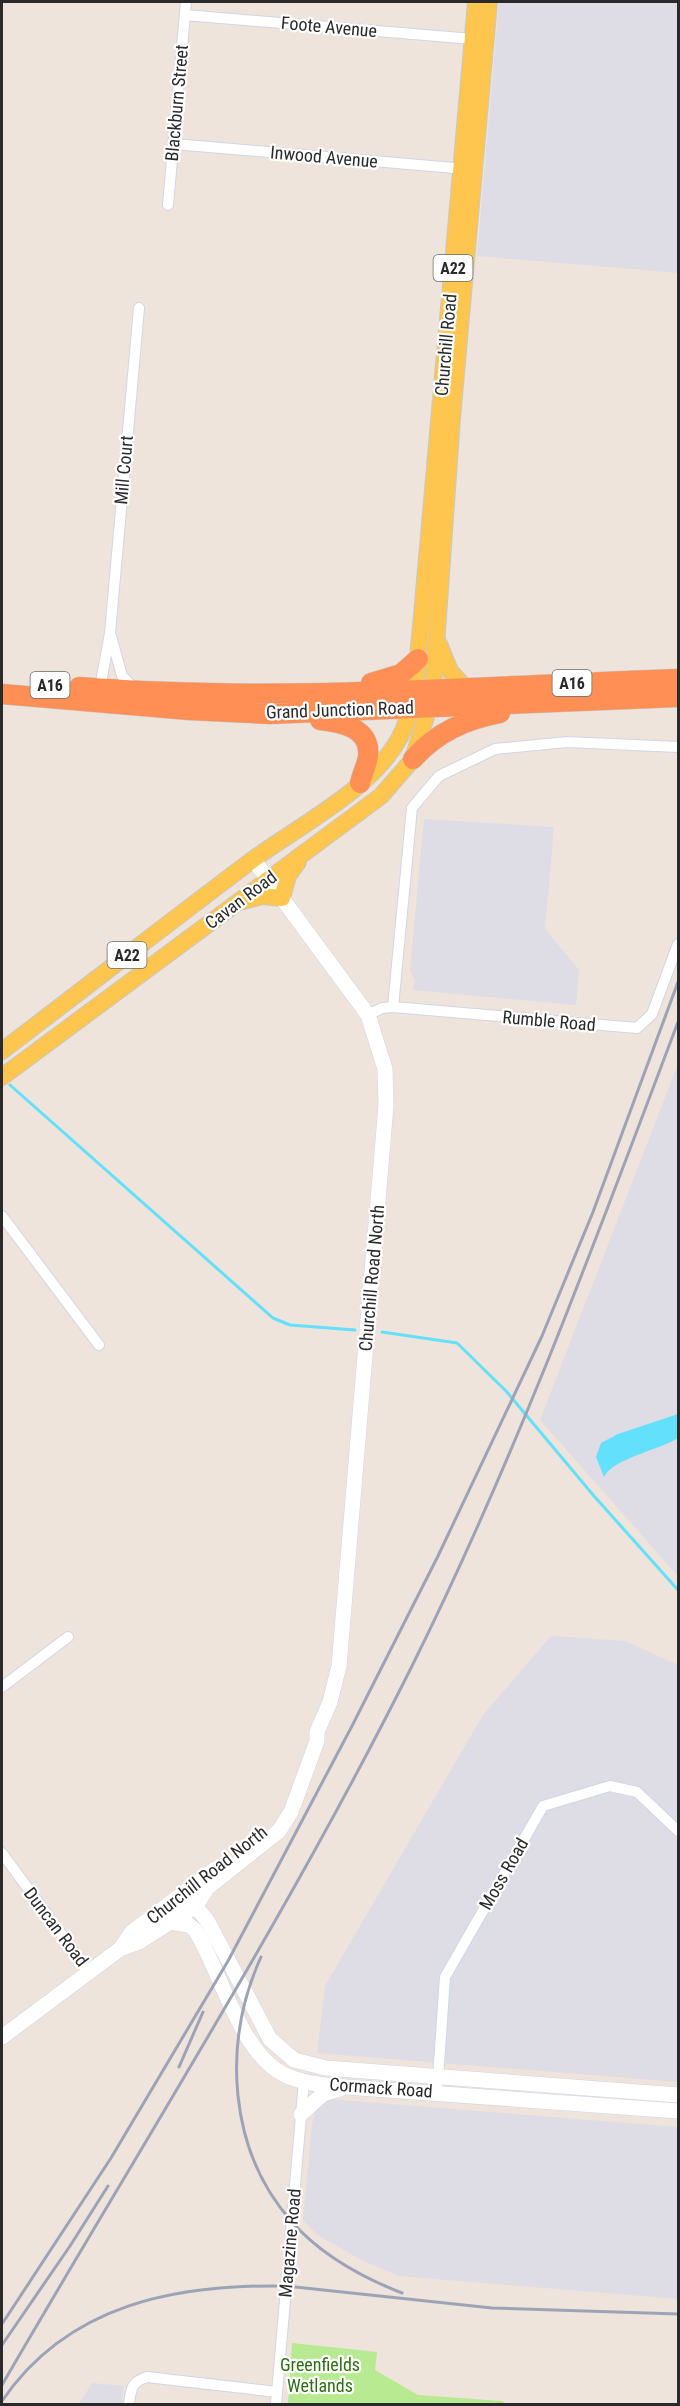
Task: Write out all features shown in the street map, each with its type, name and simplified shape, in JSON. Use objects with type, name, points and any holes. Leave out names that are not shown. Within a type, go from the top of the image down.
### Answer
[{"type":"highway","points":[[309,692],[392,678],[409,668],[418,659]]},
{"type":"highway","name":"Grand Junction Road","points":[[2,681],[99,696],[270,714],[421,698],[465,688],[678,679]]},
{"type":"highway","name":"Grand Junction Road","points":[[2,694],[99,696],[137,691],[192,694],[309,692],[550,702],[678,697]]},
{"type":"highway","points":[[413,759],[429,741],[447,729],[492,714],[550,702]]},
{"type":"highway","points":[[270,714],[351,725],[360,733],[368,749],[360,783]]},
{"type":"main road","name":"Churchill Road","points":[[468,170],[472,39],[482,8]]},
{"type":"main road","name":"Churchill Road","points":[[421,698],[418,659],[446,418],[482,8]]},
{"type":"main road","name":"Churchill Road","points":[[421,698],[437,634],[446,418]]},
{"type":"main road","points":[[437,634],[444,661],[465,688]]},
{"type":"main road","name":"Cavan Road","points":[[6,1073],[381,796],[413,759],[421,698]]},
{"type":"main road","name":"Cavan Road","points":[[2,1051],[253,860],[360,783],[392,749],[421,698]]},
{"type":"main road","points":[[237,903],[261,896],[282,898],[288,876],[305,851]]},
{"type":"street","name":"Blackburn Street","points":[[168,205],[186,2]]},
{"type":"street","name":"Foote Avenue","points":[[185,15],[472,39]]},
{"type":"street","name":"Inwood Avenue","points":[[174,144],[468,170]]},
{"type":"street","name":"Mill Court","points":[[99,696],[110,633],[139,308]]},
{"type":"street","name":"Mill Court","points":[[110,633],[122,676],[137,691]]},
{"type":"street","points":[[393,1007],[412,808],[439,776],[495,749],[567,742],[678,747]]},
{"type":"street","name":"Churchill Road North","points":[[2,2037],[120,1949],[139,1942],[196,1906],[207,1888],[267,1842],[287,1820],[317,1741],[317,1732],[330,1702],[339,1666],[386,1089],[380,1048],[368,1015],[253,860]]},
{"type":"street","name":"Rumble Road","points":[[368,1015],[382,1008],[393,1007],[637,1028],[652,1014],[678,944]]},
{"type":"street","points":[[2,1216],[99,1345]]},
{"type":"street","points":[[2,1687],[68,1637]]},
{"type":"street","name":"Churchill Road North","points":[[120,1949],[132,1932],[270,1826],[280,1811],[310,1737],[317,1732]]},
{"type":"street","name":"Moss Road","points":[[437,2092],[445,1977],[543,1806],[610,1786],[637,1792],[678,1831]]},
{"type":"street","name":"Duncan Road","points":[[2,1853],[89,1972]]},
{"type":"street","points":[[208,1922],[209,1904],[217,1880]]},
{"type":"street","points":[[172,1903],[184,1901],[196,1906]]},
{"type":"street","name":"Cormack Road","points":[[196,1906],[208,1922],[267,2036],[294,2060],[309,2065],[335,2068],[678,2095]]},
{"type":"street","name":"Cormack Road","points":[[169,1922],[189,1925],[195,1930],[240,2020],[264,2059],[282,2073],[304,2081],[346,2087],[678,2111]]},
{"type":"street","points":[[267,2036],[282,2061],[304,2081],[335,2068]]},
{"type":"street","name":"Magazine Road","points":[[276,2404],[304,2081]]},
{"type":"street","points":[[301,2114],[323,2094],[346,2087]]},
{"type":"street","points":[[129,2404],[131,2388],[137,2380],[147,2377],[277,2392]]},
{"type":"shaded area","points":[[499,2],[678,2],[678,273],[477,256]]},
{"type":"shaded area","points":[[424,819],[554,827],[545,929],[579,970],[576,1005],[413,990],[415,980],[410,971]]},
{"type":"shaded area","points":[[678,1064],[678,1576],[540,1420]]},
{"type":"shaded area","points":[[551,1636],[625,1641],[678,1665],[678,2082],[317,2053],[325,1986],[483,1715]]},
{"type":"shaded area","points":[[328,2099],[678,2127],[678,2299],[399,2276],[361,2260],[316,2234],[303,2220],[312,2124],[316,2107]]},
{"type":"shaded area","points":[[92,2383],[124,2386],[122,2404],[79,2404]]},
{"type":"green space","name":"Greenfields Wetlands","points":[[292,2343],[377,2352],[375,2370],[418,2395],[502,2401],[506,2404],[288,2404]]},
{"type":"water","points":[[678,1414],[678,1438],[616,1465],[604,1477],[596,1457],[601,1443],[618,1434]]},
{"type":"waterway","points":[[10,1085],[273,1318],[290,1325],[355,1330]]},
{"type":"waterway","points":[[382,1332],[457,1343],[506,1391],[594,1496],[678,1590]]},
{"type":"railway","points":[[2,2324],[111,2158],[228,1961],[352,1726],[438,1556],[542,1336],[593,1212],[678,982]]},
{"type":"railway","points":[[2,2385],[265,1939],[365,1758],[412,1666],[486,1508],[520,1428],[585,1266],[678,1022]]},
{"type":"railway","points":[[261,1957],[240,2025],[237,2060],[238,2095],[244,2129],[255,2162],[271,2193],[292,2222],[316,2245],[357,2272],[402,2293]]},
{"type":"railway","points":[[179,2067],[203,2012]]},
{"type":"railway","points":[[2,2345],[108,2186]]},
{"type":"railway","points":[[2,2401],[29,2368],[59,2342],[92,2321],[128,2306],[204,2289],[286,2286],[492,2308],[678,2314]]}]
